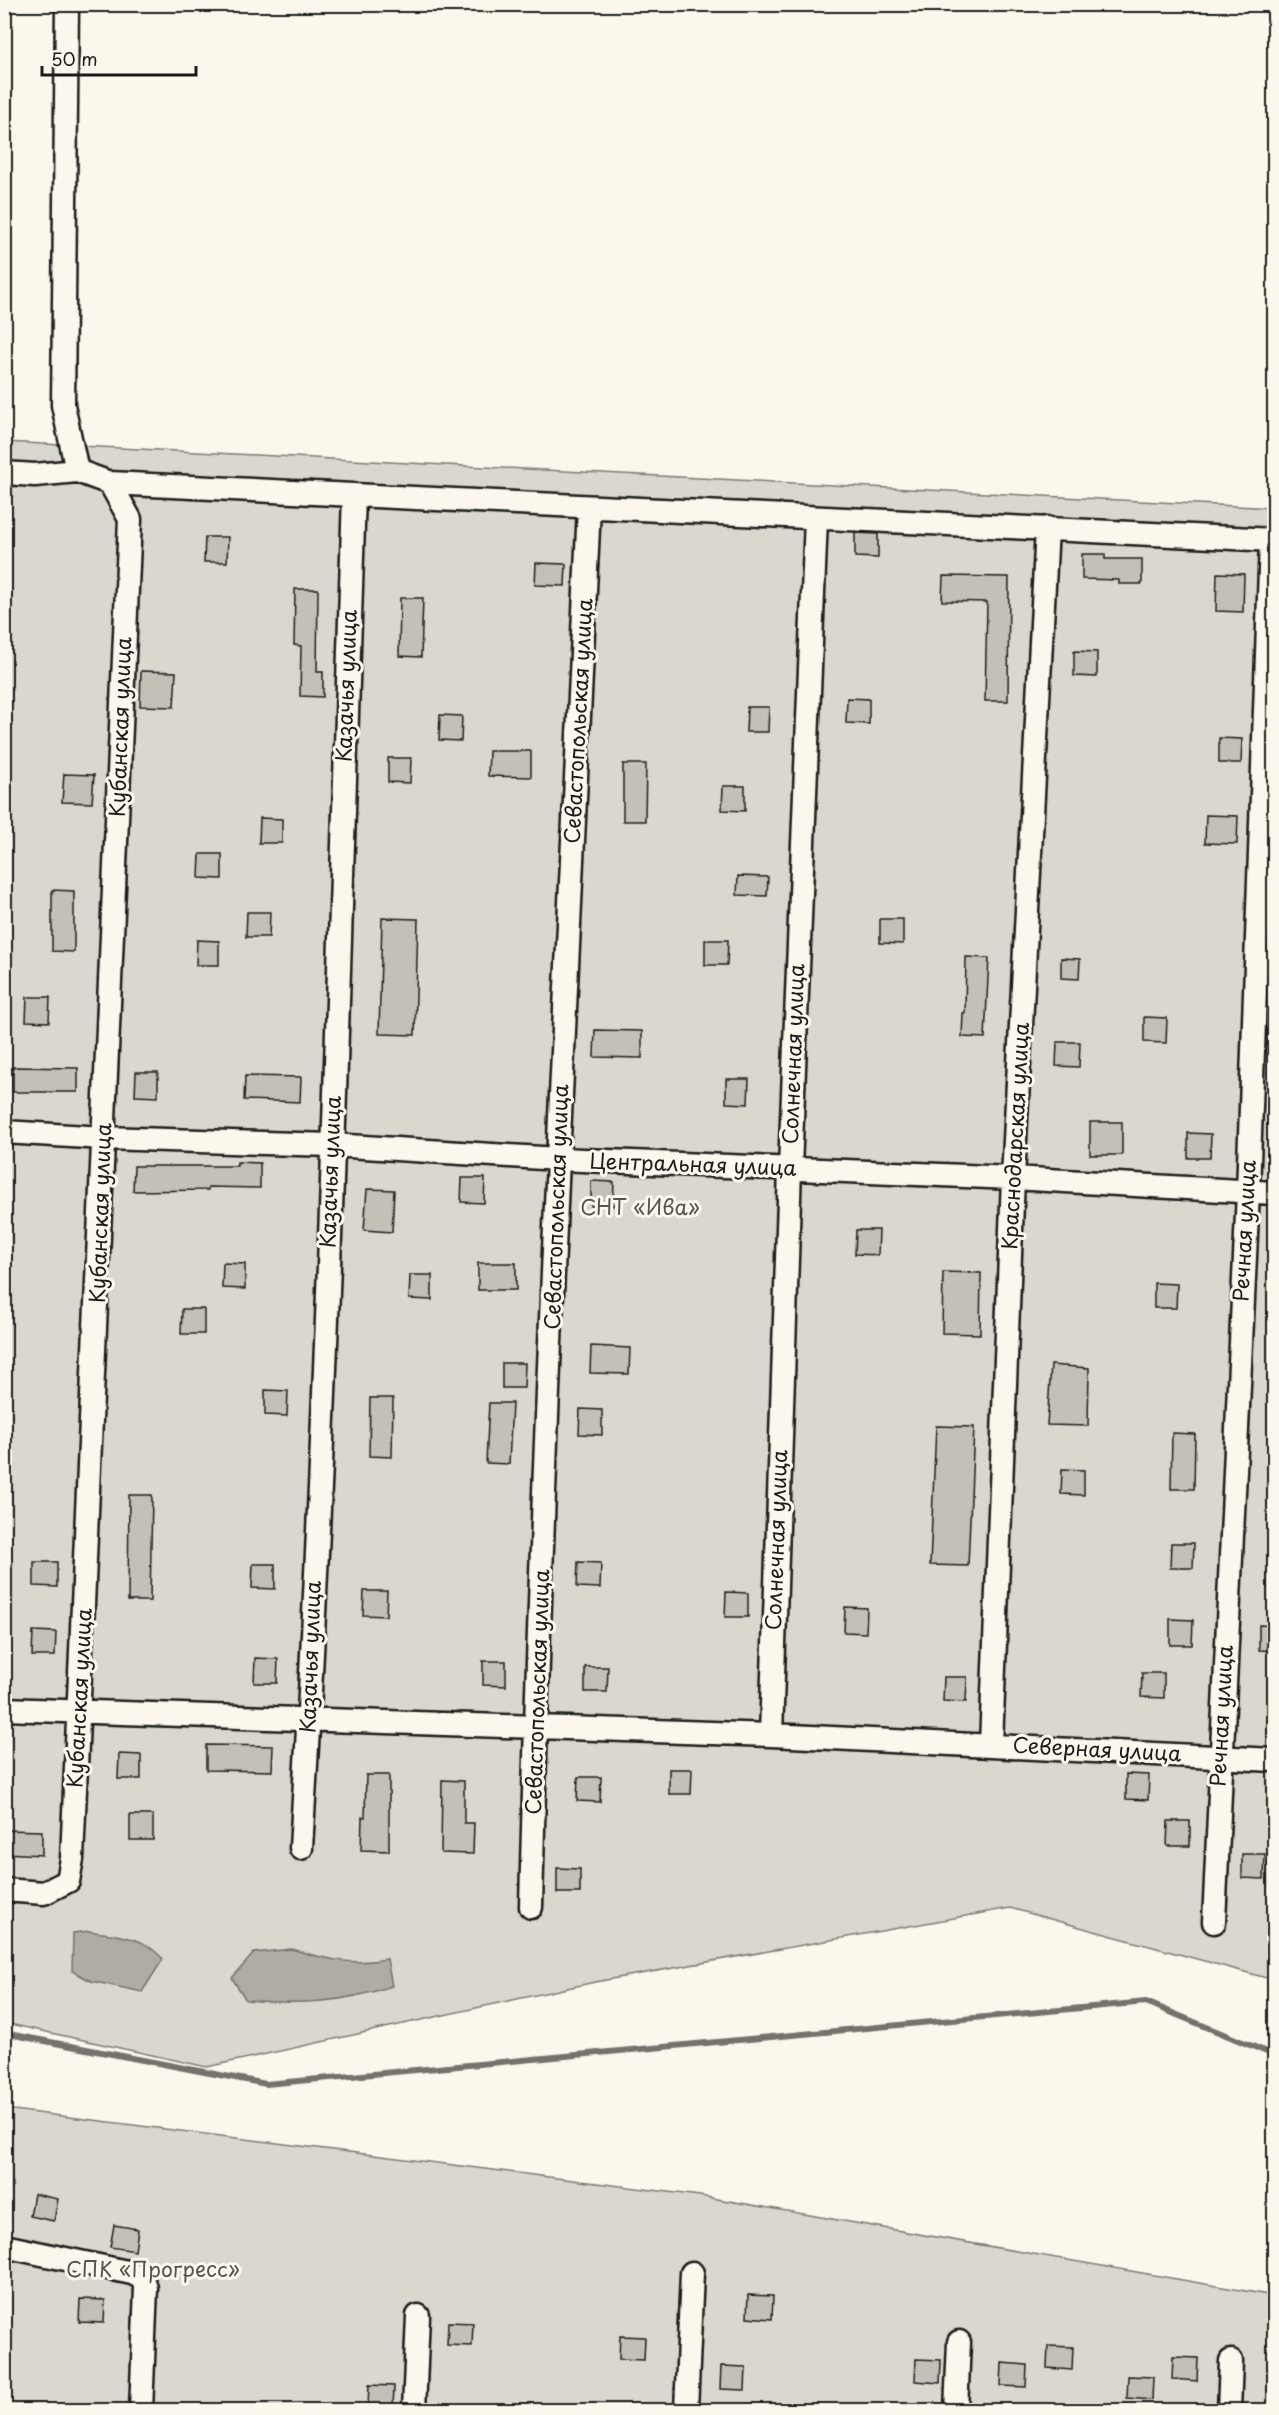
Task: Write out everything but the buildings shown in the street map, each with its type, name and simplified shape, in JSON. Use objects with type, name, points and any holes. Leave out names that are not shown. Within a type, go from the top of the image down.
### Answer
[{"type":"street","points":[[67,4],[63,405],[77,471]]},
{"type":"street","points":[[4,473],[35,475],[77,471],[110,483],[1273,540]]},
{"type":"street","name":"Кубанская улица","points":[[4,1890],[44,1893],[68,1881],[72,1858],[130,519],[110,483]]},
{"type":"street","name":"Казачья улица","points":[[301,1848],[309,1719],[332,1145],[354,495]]},
{"type":"street","name":"Севастопольская улица","points":[[531,1907],[559,1159],[589,507]]},
{"type":"street","name":"Солнечная улица","points":[[771,1735],[790,1169],[816,518]]},
{"type":"street","name":"Краснодарская улица","points":[[991,1745],[1013,1178],[1047,528]]},
{"type":"street","name":"Речная улица","points":[[1214,1922],[1248,1192],[1273,540]]},
{"type":"street","name":"Центральная улица","points":[[4,1132],[104,1138],[332,1145],[559,1159],[1013,1178],[1275,1193]]},
{"type":"street","name":"Северная улица","points":[[4,1709],[771,1735],[1275,1760]]},
{"type":"street","points":[[4,2246],[132,2273],[142,2278],[146,2288],[141,2410]]},
{"type":"street","points":[[686,2410],[692,2273]]},
{"type":"street","points":[[414,2410],[418,2316]]},
{"type":"street","points":[[956,2410],[959,2342]]},
{"type":"street","points":[[1229,2410],[1231,2361]]},
{"type":"green space","name":"СНТ «Ива»","points":[[5,442],[1274,508],[1274,1980],[1010,1908],[595,1982],[207,2067],[5,2023]]},
{"type":"green space","name":"СПК «Прогресс»","points":[[5,2109],[700,2196],[1274,2296],[1274,2410],[5,2410]]},
{"type":"shaded area","points":[[89,1931],[138,1941],[147,1945],[163,1959],[142,1992],[91,1981],[72,1971],[73,1933]]},
{"type":"shaded area","points":[[291,1949],[350,1962],[387,1959],[392,1986],[355,1996],[320,2001],[246,2000],[232,1978],[254,1953]]},
{"type":"waterway","points":[[4,2033],[266,2084],[1146,2002],[1274,2055]]}]
